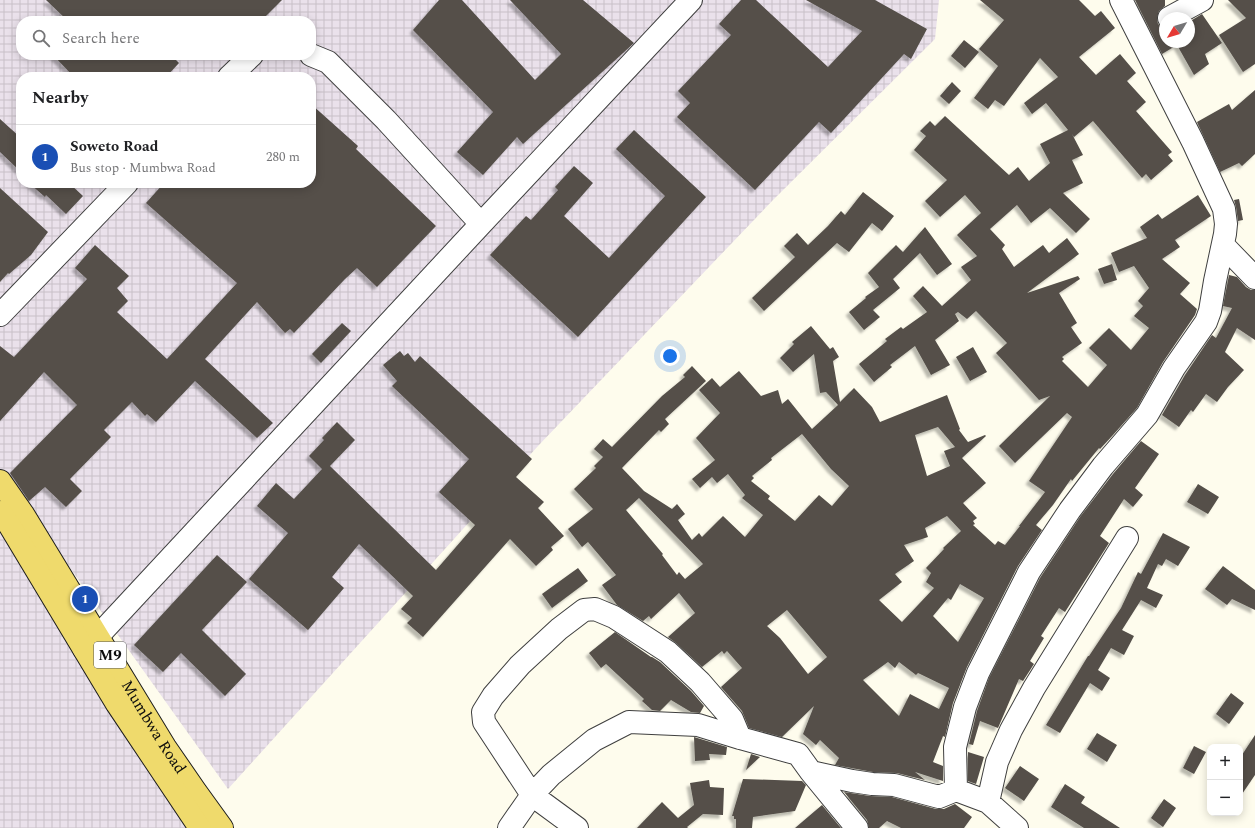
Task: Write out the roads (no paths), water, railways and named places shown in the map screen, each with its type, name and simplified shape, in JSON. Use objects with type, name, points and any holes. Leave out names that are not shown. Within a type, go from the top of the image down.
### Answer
[{"type":"main road","name":"Mumbwa Road","points":[[0,481],[24,514],[91,643],[121,710],[200,828]]},
{"type":"main road","name":"Mumbwa Road","points":[[0,512],[222,828]]},
{"type":"street","points":[[91,643],[691,0]]},
{"type":"street","points":[[956,790],[955,747],[965,708],[978,673],[1001,625],[1029,572],[1070,510],[1103,466],[1147,415],[1174,368],[1206,322],[1210,311],[1215,281],[1224,245],[1226,224],[1224,209],[1193,142],[1121,0]]},
{"type":"street","points":[[1180,12],[1202,0]]},
{"type":"street","points":[[1138,35],[1159,23]]},
{"type":"street","points":[[316,56],[328,62],[386,120],[481,224]]},
{"type":"street","points":[[234,72],[247,60]]},
{"type":"street","points":[[0,315],[122,188]]},
{"type":"street","points":[[1224,245],[1255,278]]},
{"type":"street","points":[[988,802],[997,762],[1011,730],[1034,688],[1127,538]]},
{"type":"street","points":[[577,828],[532,795],[484,722],[483,712],[493,696],[520,665],[559,629],[584,610],[595,609],[614,617],[668,652],[700,682],[732,719],[740,738]]},
{"type":"street","points":[[509,828],[532,795],[551,775],[594,740],[629,722],[698,725],[798,754],[857,828]]},
{"type":"street","points":[[811,772],[852,781],[894,785],[939,797],[956,790],[988,802],[1018,828]]},
{"type":"place","name":"Soweto Road","points":[[85,599]]}]
